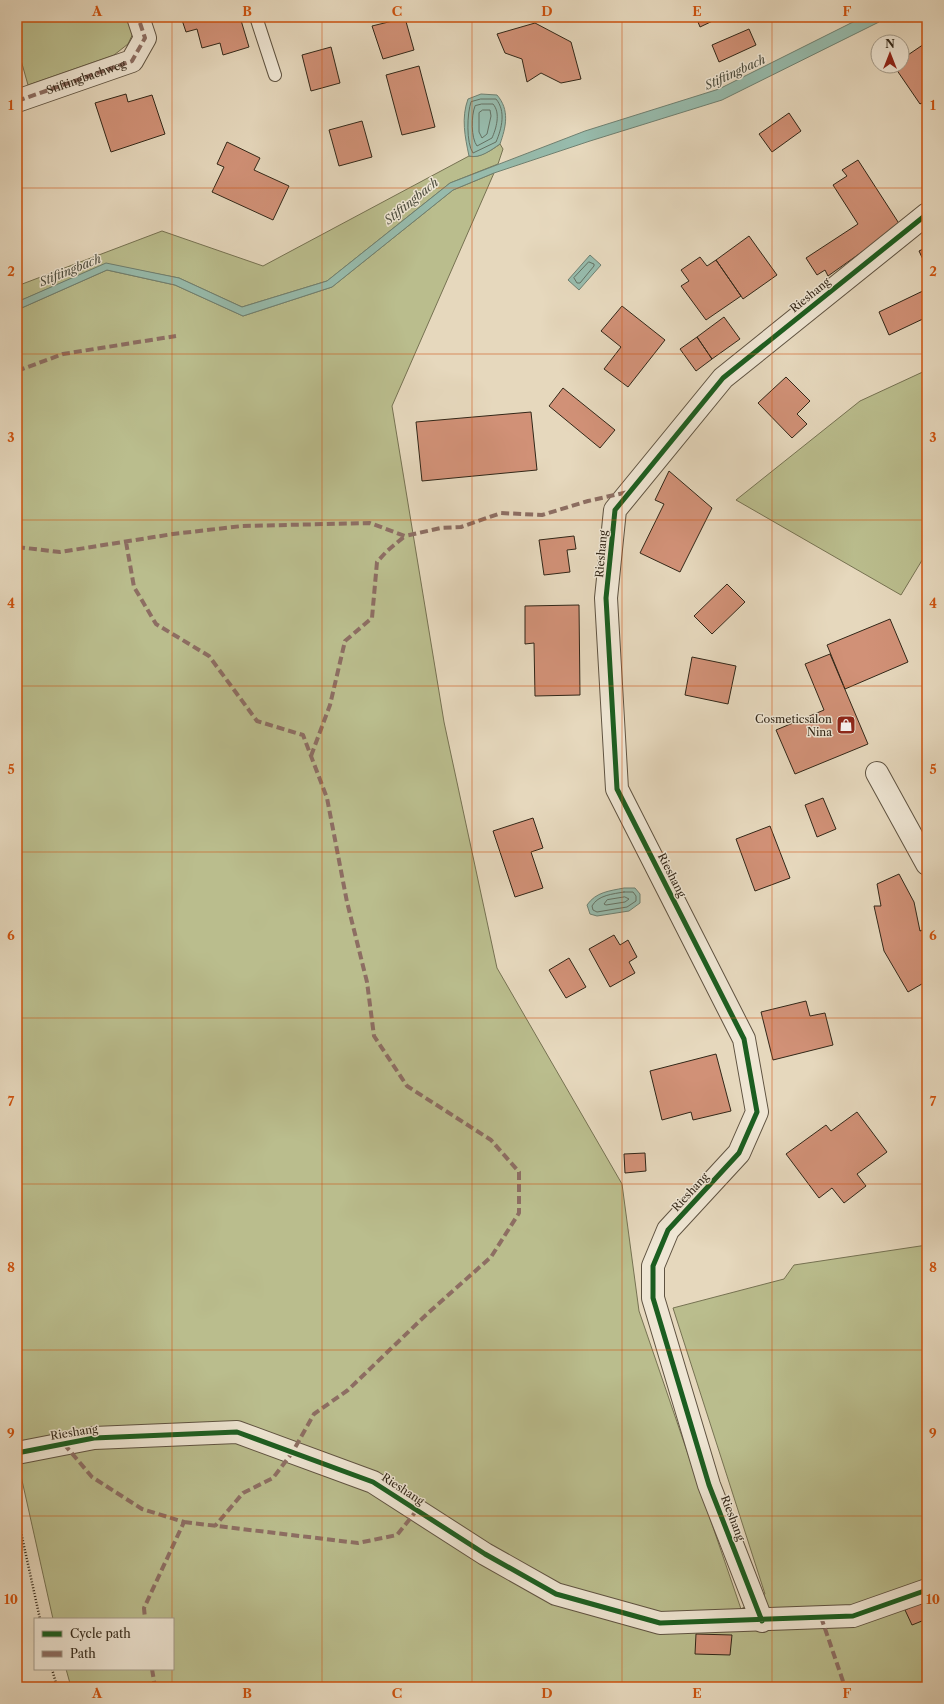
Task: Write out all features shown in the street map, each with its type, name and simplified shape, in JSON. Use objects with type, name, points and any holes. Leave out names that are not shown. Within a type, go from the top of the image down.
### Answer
[{"type":"street","name":"Stiftingbachweg","points":[[17,101],[132,61],[145,38],[138,17]]},
{"type":"street","name":"Rieshang","points":[[762,1621],[709,1485],[653,1298],[653,1266],[668,1230],[739,1153],[757,1112],[744,1039],[617,789],[606,598],[615,510],[723,378],[927,214]]},
{"type":"street","points":[[877,773],[927,864]]},
{"type":"street","name":"Rieshang","points":[[17,1453],[94,1438],[237,1432],[373,1482],[485,1554],[556,1594],[660,1623],[762,1621],[852,1616],[927,1590]]},
{"type":"lane","points":[[256,17],[275,75]]},
{"type":"path","points":[[17,1514],[40,1618]]},
{"type":"path","points":[[52,1670],[57,1687]]},
{"type":"shaded area","points":[[17,17],[131,17],[135,29],[128,44],[114,55],[28,85],[17,46]]},
{"type":"shaded area","points":[[500,144],[503,149],[498,164],[450,183],[327,281],[242,307],[179,278],[106,264],[17,302],[17,286],[162,231],[263,266],[469,156],[473,157],[481,155]]},
{"type":"shaded area","points":[[494,173],[392,406],[444,722],[497,968],[622,1184],[639,1311],[741,1609],[765,1594],[673,1308],[784,1279],[794,1265],[927,1245],[927,1687],[71,1687],[66,1670],[174,1670],[174,1618],[53,1618],[17,1458],[17,310],[107,270],[175,285],[243,316],[332,287],[453,190]]},
{"type":"shaded area","points":[[927,370],[927,552],[901,595],[736,500],[860,401]]},
{"type":"water","points":[[863,17],[883,17],[879,22],[722,100],[590,141],[494,173],[453,190],[332,287],[243,316],[175,285],[107,270],[17,310],[17,302],[106,263],[179,278],[242,307],[327,281],[450,183],[585,131],[719,89]]},
{"type":"water","points":[[481,94],[497,95],[504,107],[506,119],[500,144],[481,155],[473,157],[469,156],[464,120],[468,99]]},
{"type":"water","points":[[590,255],[601,265],[579,290],[568,280]]},
{"type":"water","points":[[635,888],[640,894],[640,903],[629,911],[597,916],[590,914],[587,905],[594,897],[613,890]]},
{"type":"building","points":[[181,17],[240,17],[249,47],[223,55],[220,43],[202,48],[197,29],[186,32]]},
{"type":"building","points":[[696,17],[721,17],[700,27]]},
{"type":"building","points":[[405,18],[414,50],[383,59],[372,26]]},
{"type":"building","points":[[535,23],[571,42],[581,79],[561,83],[541,73],[527,82],[522,59],[505,53],[497,34]]},
{"type":"building","points":[[749,29],[756,45],[719,62],[712,45]]},
{"type":"building","points":[[927,42],[927,100],[920,104],[899,74],[910,74],[910,54]]},
{"type":"building","points":[[331,47],[340,83],[311,91],[302,55]]},
{"type":"building","points":[[419,66],[435,127],[402,135],[386,75]]},
{"type":"building","points":[[126,94],[128,102],[152,95],[165,134],[111,152],[95,103]]},
{"type":"building","points":[[789,113],[801,131],[772,152],[759,134]]},
{"type":"building","points":[[362,121],[372,157],[339,166],[329,130]]},
{"type":"building","points":[[227,142],[260,158],[254,170],[289,186],[273,220],[212,192],[224,167],[217,164]]},
{"type":"building","points":[[858,160],[900,225],[828,276],[825,270],[817,275],[806,258],[858,224],[833,185],[847,176],[842,170]]},
{"type":"building","points":[[749,236],[777,275],[743,299],[716,260]]},
{"type":"building","points":[[927,247],[927,268],[919,251]]},
{"type":"building","points":[[700,257],[707,266],[716,260],[741,296],[706,320],[681,286],[689,281],[681,270]]},
{"type":"building","points":[[927,289],[927,317],[889,335],[879,312]]},
{"type":"building","points":[[622,306],[665,340],[628,387],[604,369],[621,347],[601,331]]},
{"type":"building","points":[[724,317],[740,339],[712,359],[697,337]]},
{"type":"building","points":[[697,337],[712,359],[696,371],[680,349]]},
{"type":"building","points":[[786,377],[810,401],[797,414],[807,424],[792,438],[758,403]]},
{"type":"building","points":[[563,388],[615,430],[600,448],[549,406]]},
{"type":"building","points":[[531,412],[537,470],[422,481],[416,422]]},
{"type":"building","points":[[669,471],[712,508],[680,572],[640,553],[664,504],[655,500]]},
{"type":"building","points":[[574,536],[576,549],[567,550],[570,572],[544,575],[539,540]]},
{"type":"building","points":[[727,584],[745,602],[712,634],[694,616]]},
{"type":"building","points":[[579,605],[580,695],[535,696],[534,643],[525,644],[525,606]]},
{"type":"building","points":[[890,619],[908,662],[845,689],[827,645]]},
{"type":"building","points":[[830,654],[868,744],[795,774],[776,730],[824,710],[805,664]]},
{"type":"building","points":[[692,657],[736,666],[728,704],[685,695]]},
{"type":"building","points":[[823,798],[836,829],[817,837],[805,805]]},
{"type":"building","points":[[533,818],[543,848],[531,852],[543,888],[515,897],[493,831]]},
{"type":"building","points":[[770,826],[790,878],[755,891],[736,839]]},
{"type":"building","points":[[899,874],[914,902],[920,931],[925,929],[927,932],[927,981],[908,992],[884,951],[874,906],[881,906],[877,884]]},
{"type":"building","points":[[614,935],[620,945],[628,940],[637,957],[629,962],[635,973],[610,987],[589,949]]},
{"type":"building","points":[[569,958],[586,987],[566,998],[549,970]]},
{"type":"building","points":[[806,1001],[810,1016],[825,1013],[833,1045],[773,1060],[761,1012]]},
{"type":"building","points":[[716,1054],[731,1111],[693,1120],[691,1112],[662,1120],[650,1071]]},
{"type":"building","points":[[857,1112],[887,1152],[857,1174],[866,1186],[844,1203],[832,1188],[819,1198],[786,1154],[826,1125],[831,1131]]},
{"type":"building","points":[[645,1153],[646,1171],[625,1173],[624,1154]]},
{"type":"building","points":[[927,1600],[927,1619],[912,1625],[905,1610]]},
{"type":"building","points":[[696,1634],[732,1635],[730,1655],[695,1654]]},
{"type":"marked path","points":[[17,101],[132,61],[145,38],[138,17]]},
{"type":"marked path","points":[[17,371],[63,354],[176,336]]},
{"type":"marked path","points":[[17,547],[60,552],[173,534],[242,526],[370,523],[405,536],[441,528],[461,527],[501,513],[542,515],[588,501],[628,492]]},
{"type":"marked path","points":[[311,756],[330,705],[345,641],[372,618],[377,562],[387,551],[405,536]]},
{"type":"marked path","points":[[126,542],[134,587],[156,624],[209,656],[257,721],[303,735],[327,798],[347,902],[367,982],[374,1036],[407,1086],[491,1140],[519,1172],[519,1213],[491,1257],[427,1314],[348,1390],[314,1414],[292,1453],[273,1478],[243,1493],[215,1526]]},
{"type":"marked path","points":[[64,1444],[92,1477],[142,1509],[184,1522],[144,1608],[145,1618]]},
{"type":"marked path","points":[[184,1522],[358,1543],[397,1535],[417,1510]]},
{"type":"marked path","points":[[821,1617],[845,1687]]},
{"type":"marked path","points":[[152,1670],[155,1687]]},
{"type":"cycle path","points":[[762,1621],[709,1485],[653,1298],[653,1266],[668,1230],[739,1153],[757,1112],[744,1039],[617,789],[606,598],[615,510],[723,378],[927,214]]},
{"type":"cycle path","points":[[17,1453],[94,1438],[237,1432],[373,1482],[485,1554],[556,1594],[660,1623],[853,1616],[927,1590]]},
{"type":"place","name":"Cosmeticsalon Nina","points":[[846,725]]},
{"type":"water label","name":"Stiftingbach","points":[[735,72]]},
{"type":"water label","name":"Stiftingbach","points":[[411,201]]},
{"type":"water label","name":"Stiftingbach","points":[[70,270]]}]
